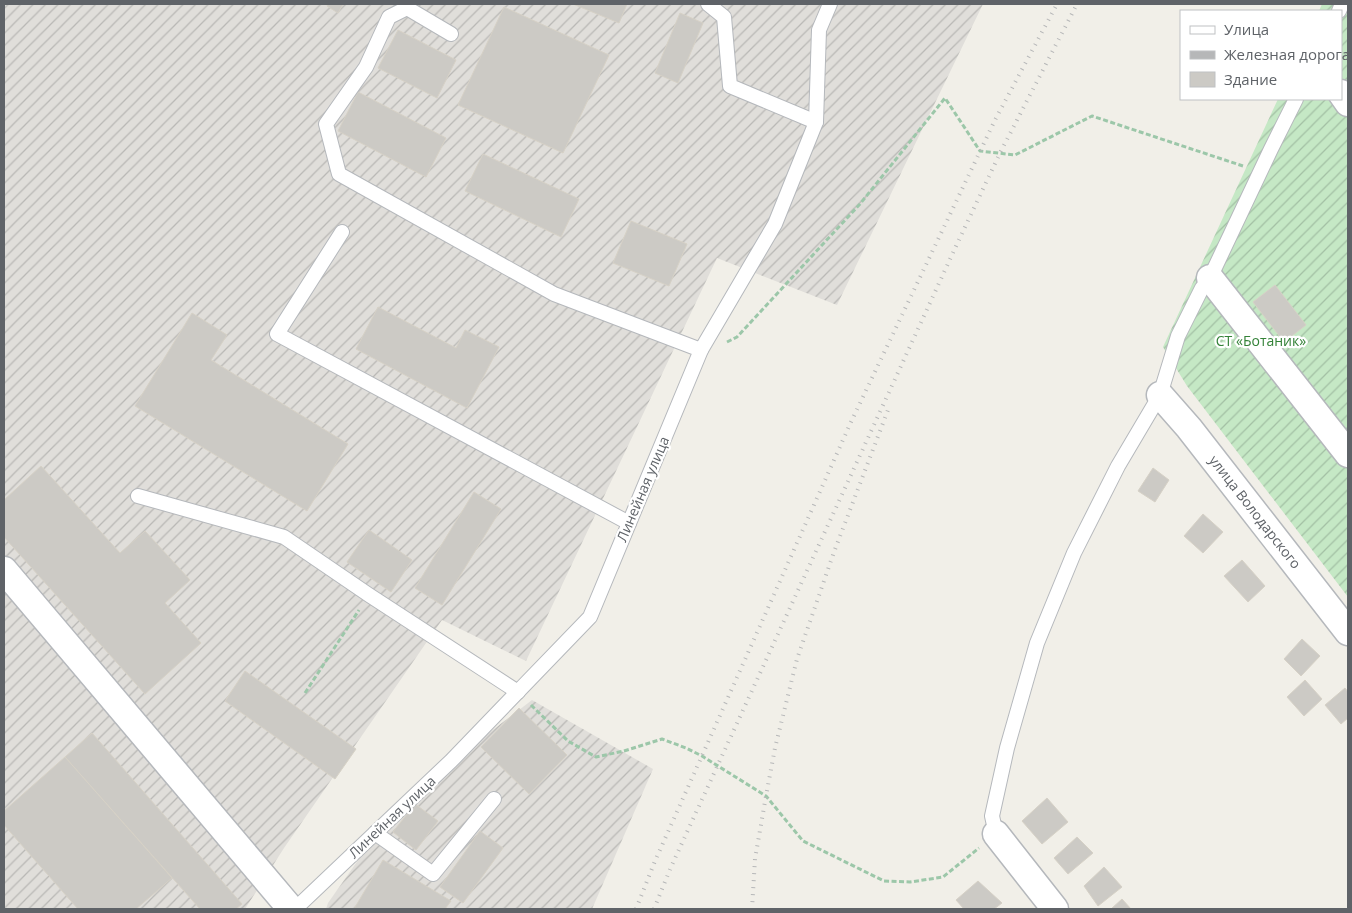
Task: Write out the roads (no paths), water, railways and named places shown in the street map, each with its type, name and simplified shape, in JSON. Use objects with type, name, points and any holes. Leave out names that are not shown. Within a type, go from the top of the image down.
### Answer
[{"type":"street","points":[[1210,278],[1348,454]]},
{"type":"street","name":"улица Володарского","points":[[1160,395],[1189,428],[1348,632]]},
{"type":"street","name":"Линейная улица","points":[[4,570],[293,909]]},
{"type":"street","points":[[996,834],[1055,909]]},
{"type":"lane","points":[[708,4],[724,17],[730,86],[816,122],[819,30],[830,4]]},
{"type":"lane","points":[[451,34],[407,8],[389,17],[366,67],[326,124],[339,174],[554,294],[701,350]]},
{"type":"lane","points":[[996,834],[992,816],[1007,748],[1037,643],[1074,553],[1118,466],[1160,395],[1178,336],[1202,288],[1210,278],[1296,100]]},
{"type":"lane","name":"Линейная улица","points":[[293,909],[451,761],[590,617],[701,350],[775,224],[816,122]]},
{"type":"lane","points":[[342,232],[277,334],[629,524]]},
{"type":"lane","points":[[138,496],[284,537],[518,692]]},
{"type":"lane","points":[[375,833],[433,874],[494,799]]},
{"type":"railway","points":[[636,909],[655,861],[851,422],[995,120],[1057,4]]},
{"type":"railway","points":[[654,909],[671,867],[957,244],[1000,153],[1077,4]]},
{"type":"railway","points":[[752,909],[755,859],[766,796],[775,748],[797,659],[834,552],[888,410]]},
{"type":"park label","name":"СТ «Ботаник»","points":[[1261,341]]}]
